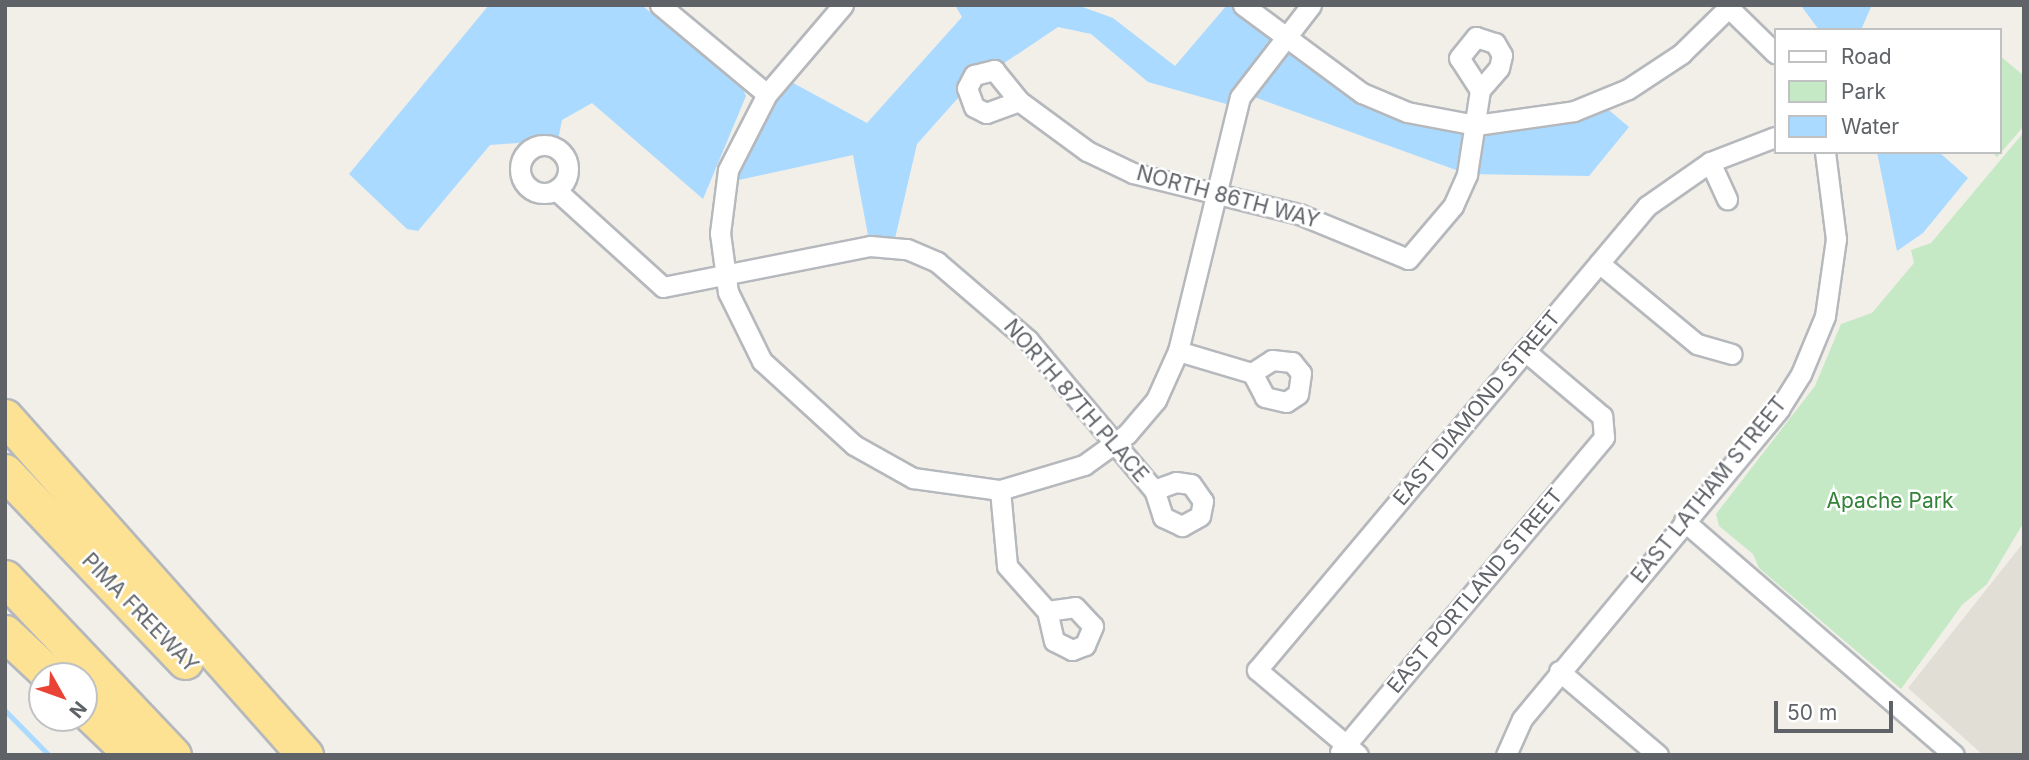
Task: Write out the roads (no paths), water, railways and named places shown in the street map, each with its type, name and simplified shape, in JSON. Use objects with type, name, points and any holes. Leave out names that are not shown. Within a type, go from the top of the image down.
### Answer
[{"type":"highway","points":[[5,417],[305,755]]},
{"type":"highway","name":"PIMA FREEWAY","points":[[5,472],[274,755]]},
{"type":"highway","points":[[5,578],[173,755]]},
{"type":"highway","points":[[5,633],[36,662]]},
{"type":"highway","points":[[98,721],[133,755]]},
{"type":"street","points":[[660,5],[767,94]]},
{"type":"street","points":[[843,5],[767,94],[728,170],[721,206],[723,274],[762,361],[854,445],[913,478],[1000,490],[1054,478],[1114,445],[1156,400],[1178,351],[1240,97],[1311,5]]},
{"type":"street","points":[[1243,5],[1339,80],[1385,104],[1476,125],[1553,116],[1628,89],[1681,54],[1729,6],[1773,50]]},
{"type":"street","points":[[1476,125],[1480,90]]},
{"type":"street","name":"NORTH 86TH WAY","points":[[1019,101],[1108,162],[1216,194],[1299,214],[1408,259],[1453,206],[1469,170],[1476,125]]},
{"type":"street","name":"EAST DIAMOND STREET","points":[[1347,751],[1257,670],[1647,206],[1710,162],[1773,138]]},
{"type":"street","name":"EAST LATHAM STREET","points":[[1506,755],[1522,719],[1559,671],[1779,409],[1813,347],[1836,239],[1825,154]]},
{"type":"street","points":[[1710,162],[1727,199]]},
{"type":"street","name":"NORTH 87TH PLACE","points":[[556,190],[663,287],[870,246],[907,249],[937,262],[1028,340],[1154,490]]},
{"type":"street","points":[[1599,263],[1697,344],[1732,355]]},
{"type":"street","points":[[1178,351],[1252,373]]},
{"type":"street","name":"EAST PORTLAND STREET","points":[[1347,751],[1604,437],[1606,424],[1525,351]]},
{"type":"street","points":[[1000,490],[1007,566],[1047,611]]},
{"type":"street","points":[[1684,522],[1954,755]]},
{"type":"street","points":[[1559,671],[1658,755]]},
{"type":"water","points":[[489,5],[644,7],[743,89],[746,96],[703,199],[592,103],[562,120],[558,140],[490,145],[418,231],[407,229],[349,174]]},
{"type":"water","points":[[955,5],[1077,5],[1113,18],[1175,66],[1227,5],[1243,5],[1339,80],[1476,125],[1598,101],[1629,127],[1589,176],[1467,174],[1243,93],[1237,107],[1148,82],[1091,34],[1058,27],[967,88],[917,144],[893,247],[870,246],[853,155],[725,183],[782,77],[867,123],[962,17]]},
{"type":"water","points":[[1802,7],[1871,7],[1862,28],[1818,28]]},
{"type":"water","points":[[1877,154],[1941,154],[1968,178],[1923,233],[1897,251]]},
{"type":"waterway","points":[[5,710],[49,755]]},
{"type":"park label","name":"Apache Park","points":[[1890,501]]}]
